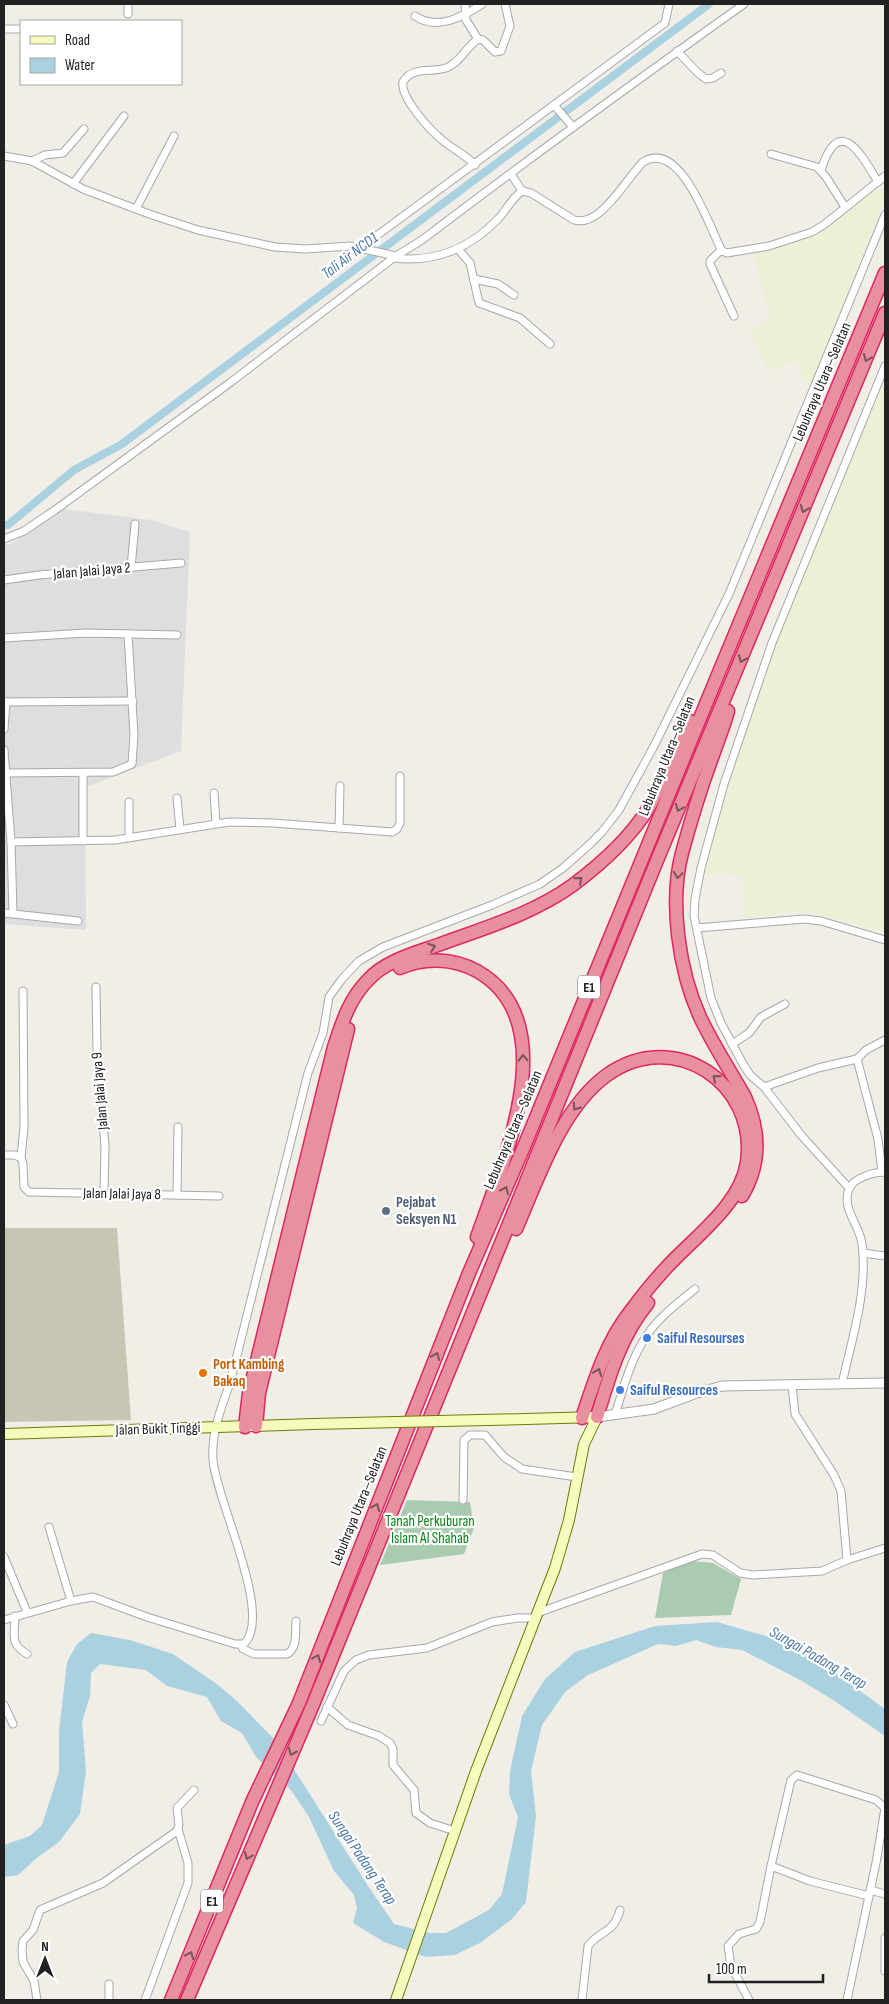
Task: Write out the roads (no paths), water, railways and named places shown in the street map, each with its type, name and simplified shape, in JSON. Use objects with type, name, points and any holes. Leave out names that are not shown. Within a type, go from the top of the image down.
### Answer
[{"type":"highway","name":"Lebuhraya Utara–Selatan","points":[[172,2000],[252,1802],[299,1703],[469,1273],[523,1149],[885,273]]},
{"type":"highway","name":"Lebuhraya Utara–Selatan","points":[[187,2000],[266,1811],[312,1707],[654,867],[728,694],[885,313]]},
{"type":"highway","points":[[251,1426],[249,1393],[334,1047],[347,1009],[368,979],[392,963],[518,916],[572,885],[606,858],[648,807],[708,684],[717,677]]},
{"type":"highway","points":[[597,1418],[611,1371],[625,1337],[636,1317],[671,1274],[739,1201],[755,1168],[756,1130],[751,1111],[700,1015],[682,955],[676,902],[677,878],[682,854],[695,806],[727,713],[729,706],[728,694]]},
{"type":"highway","points":[[251,1426],[350,1020],[368,990],[377,982],[410,964],[426,961],[446,961],[462,964],[490,979],[516,1014],[523,1047],[522,1084],[514,1128],[471,1254],[469,1273]]},
{"type":"highway","points":[[458,1349],[497,1271],[548,1156],[569,1117],[584,1096],[608,1074],[642,1059],[672,1058],[689,1061],[707,1070],[726,1086],[735,1098],[746,1125],[747,1164],[731,1201],[665,1268],[629,1312],[615,1334],[599,1368],[582,1418]]},
{"type":"main road","points":[[582,1418],[584,1444]]},
{"type":"main road","name":"Jalan Bukit Tinggi","points":[[4,1434],[313,1424],[597,1418]]},
{"type":"main road","points":[[396,2000],[455,1831],[559,1554],[569,1520],[584,1444],[597,1418]]},
{"type":"street","points":[[128,4],[128,14]]},
{"type":"street","points":[[465,4],[464,16],[471,29],[478,39],[483,40],[495,52],[501,51],[510,26],[505,4]]},
{"type":"street","points":[[415,16],[421,20],[434,23],[464,16],[482,4]]},
{"type":"street","points":[[364,250],[666,23],[669,4]]},
{"type":"street","points":[[4,539],[24,531],[55,510],[231,382],[393,256],[422,240],[511,174],[570,124],[606,105],[744,4]]},
{"type":"street","points":[[4,29],[20,28]]},
{"type":"street","points":[[475,165],[463,153],[442,141],[431,130],[404,93],[402,86],[405,78],[412,73],[441,69],[452,65],[478,39]]},
{"type":"street","points":[[677,52],[706,79],[713,78],[721,73]]},
{"type":"street","points":[[556,107],[570,124]]},
{"type":"street","points":[[73,184],[124,116]]},
{"type":"street","points":[[32,161],[45,155],[63,153],[84,129]]},
{"type":"street","points":[[136,208],[174,136]]},
{"type":"street","points":[[821,170],[830,148],[837,142],[846,141],[860,154],[878,182]]},
{"type":"street","points":[[770,154],[821,170],[845,207]]},
{"type":"street","points":[[4,156],[32,161],[73,184],[198,230],[275,247],[306,249],[350,246],[411,260],[442,256],[458,249],[490,227],[522,191]]},
{"type":"street","points":[[511,174],[522,191],[531,193],[574,220],[587,221],[603,209],[643,162],[651,158],[658,158],[676,168],[684,178],[705,211],[721,250],[725,253],[736,253],[785,241],[821,227],[885,176]]},
{"type":"street","points":[[241,1645],[248,1640],[252,1632],[250,1591],[214,1470],[212,1446],[215,1428],[230,1382],[308,1073],[323,1033],[329,997],[354,966],[377,950],[514,896],[552,876],[588,846],[610,821],[647,760],[729,594],[885,215]]},
{"type":"street","points":[[458,249],[469,259],[479,303],[520,318],[550,344]]},
{"type":"street","points":[[721,250],[710,261],[710,264],[734,316]]},
{"type":"street","points":[[474,279],[498,284],[514,295]]},
{"type":"street","points":[[849,1188],[801,1135],[764,1087],[750,1075],[732,1044],[711,998],[694,904],[701,868],[724,784],[780,620],[885,366]]},
{"type":"street","points":[[131,568],[135,524]]},
{"type":"street","name":"Jalan Jalai Jaya 2","points":[[4,580],[40,575],[181,563]]},
{"type":"street","points":[[4,638],[86,633],[177,635]]},
{"type":"street","points":[[5,773],[113,772],[132,764],[134,735],[133,701],[128,634]]},
{"type":"street","points":[[4,729],[5,702],[133,701]]},
{"type":"street","points":[[4,750],[11,842],[13,914]]},
{"type":"street","points":[[83,773],[83,841]]},
{"type":"street","points":[[11,842],[129,838],[216,823],[273,823],[386,832],[397,829],[400,817],[400,776]]},
{"type":"street","points":[[339,828],[340,786]]},
{"type":"street","points":[[214,793],[216,823]]},
{"type":"street","points":[[177,798],[180,829]]},
{"type":"street","points":[[129,802],[129,838]]},
{"type":"street","points":[[4,912],[78,921]]},
{"type":"street","points":[[697,928],[804,919],[885,940]]},
{"type":"street","name":"Jalan Jalai Jaya 9","points":[[96,987],[97,1052],[105,1146],[104,1194]]},
{"type":"street","points":[[4,1155],[15,1155],[21,1158],[24,1127],[23,991]]},
{"type":"street","points":[[732,1044],[750,1034],[761,1017],[785,1004]]},
{"type":"street","points":[[764,1087],[818,1068],[857,1059],[866,1050],[885,1040]]},
{"type":"street","points":[[842,1384],[861,1296],[863,1253],[860,1234],[848,1210],[847,1196],[849,1188],[859,1179],[884,1172],[878,1139],[857,1059]]},
{"type":"street","points":[[177,1194],[178,1127]]},
{"type":"street","name":"Jalan Jalai Jaya 8","points":[[21,1158],[26,1191],[38,1193],[219,1196]]},
{"type":"street","points":[[863,1253],[885,1256]]},
{"type":"street","points":[[615,1415],[634,1359],[647,1334],[667,1312],[695,1289]]},
{"type":"street","points":[[597,1418],[654,1409],[714,1388],[885,1383]]},
{"type":"street","points":[[792,1385],[796,1414],[834,1475],[841,1491],[847,1560]]},
{"type":"street","points":[[463,1500],[464,1440],[470,1435],[485,1435],[507,1460],[522,1469],[577,1477]]},
{"type":"street","points":[[49,1527],[71,1601]]},
{"type":"street","points":[[321,1721],[344,1671],[361,1657],[427,1648],[492,1622],[536,1615],[702,1554],[713,1555],[745,1575],[816,1572],[830,1569],[847,1560],[885,1548]]},
{"type":"street","points":[[4,1557],[27,1612]]},
{"type":"street","points":[[4,1620],[27,1612],[92,1597],[146,1617],[241,1645],[243,1649],[254,1654],[287,1654],[291,1652],[295,1643],[296,1621]]},
{"type":"street","points":[[15,1616],[15,1643],[17,1647],[28,1654]]},
{"type":"street","points":[[4,1705],[12,1724]]},
{"type":"street","points":[[327,1707],[348,1725],[379,1736],[390,1743],[393,1749],[393,1765],[414,1790],[416,1813],[430,1823],[455,1831]]},
{"type":"street","points":[[749,2000],[731,1966],[728,1946],[733,1938],[739,1934],[755,1930],[758,1926],[792,1780],[797,1775],[876,1800],[884,1806],[885,1811],[847,2000]]},
{"type":"street","points":[[145,2000],[188,1883],[188,1863],[178,1829],[177,1808],[194,1790]]},
{"type":"street","points":[[37,2000],[34,1981],[23,1962],[22,1950],[23,1941],[33,1930],[40,1910],[103,1883],[178,1829]]},
{"type":"street","points":[[771,1866],[810,1881],[869,1893],[885,1894]]},
{"type":"street","points":[[582,2000],[588,1946],[593,1940],[612,1927],[620,1910]]},
{"type":"street","points":[[885,1938],[885,1971]]},
{"type":"street","points":[[109,1984],[109,2000]]},
{"type":"water","name":"Sungai Padang Terap","points":[[717,1622],[766,1636],[816,1659],[885,1709],[885,1736],[802,1681],[742,1650],[716,1647],[696,1640],[676,1646],[658,1644],[588,1675],[565,1692],[542,1725],[531,1771],[536,1816],[526,1902],[512,1919],[480,1943],[455,1955],[426,1957],[384,1942],[353,1923],[357,1908],[354,1895],[334,1871],[309,1817],[291,1790],[256,1757],[242,1733],[221,1721],[207,1697],[167,1686],[146,1670],[100,1664],[91,1673],[90,1696],[82,1722],[86,1771],[80,1814],[59,1842],[18,1875],[4,1877],[4,1845],[30,1836],[42,1825],[59,1772],[59,1731],[67,1662],[77,1644],[91,1633],[130,1640],[173,1654],[218,1685],[237,1701],[276,1741],[394,1924],[430,1933],[446,1933],[489,1910],[502,1894],[518,1817],[509,1794],[510,1771],[522,1716],[545,1679],[575,1652],[655,1626]]},
{"type":"waterway","name":"Tali Air NCD1","points":[[4,525],[8,525],[74,470],[122,444],[709,4]]},
{"type":"place","name":"Pejabat Seksyen N1","points":[[386,1211]]},
{"type":"place","name":"Saiful Resourses","points":[[647,1338]]},
{"type":"place","name":"Port Kambing Bakaq","points":[[203,1373]]},
{"type":"place","name":"Saiful Resources","points":[[620,1390]]},
{"type":"park label","name":"Tanah Perkuburan Islam Al Shahab","points":[[430,1530]]}]
